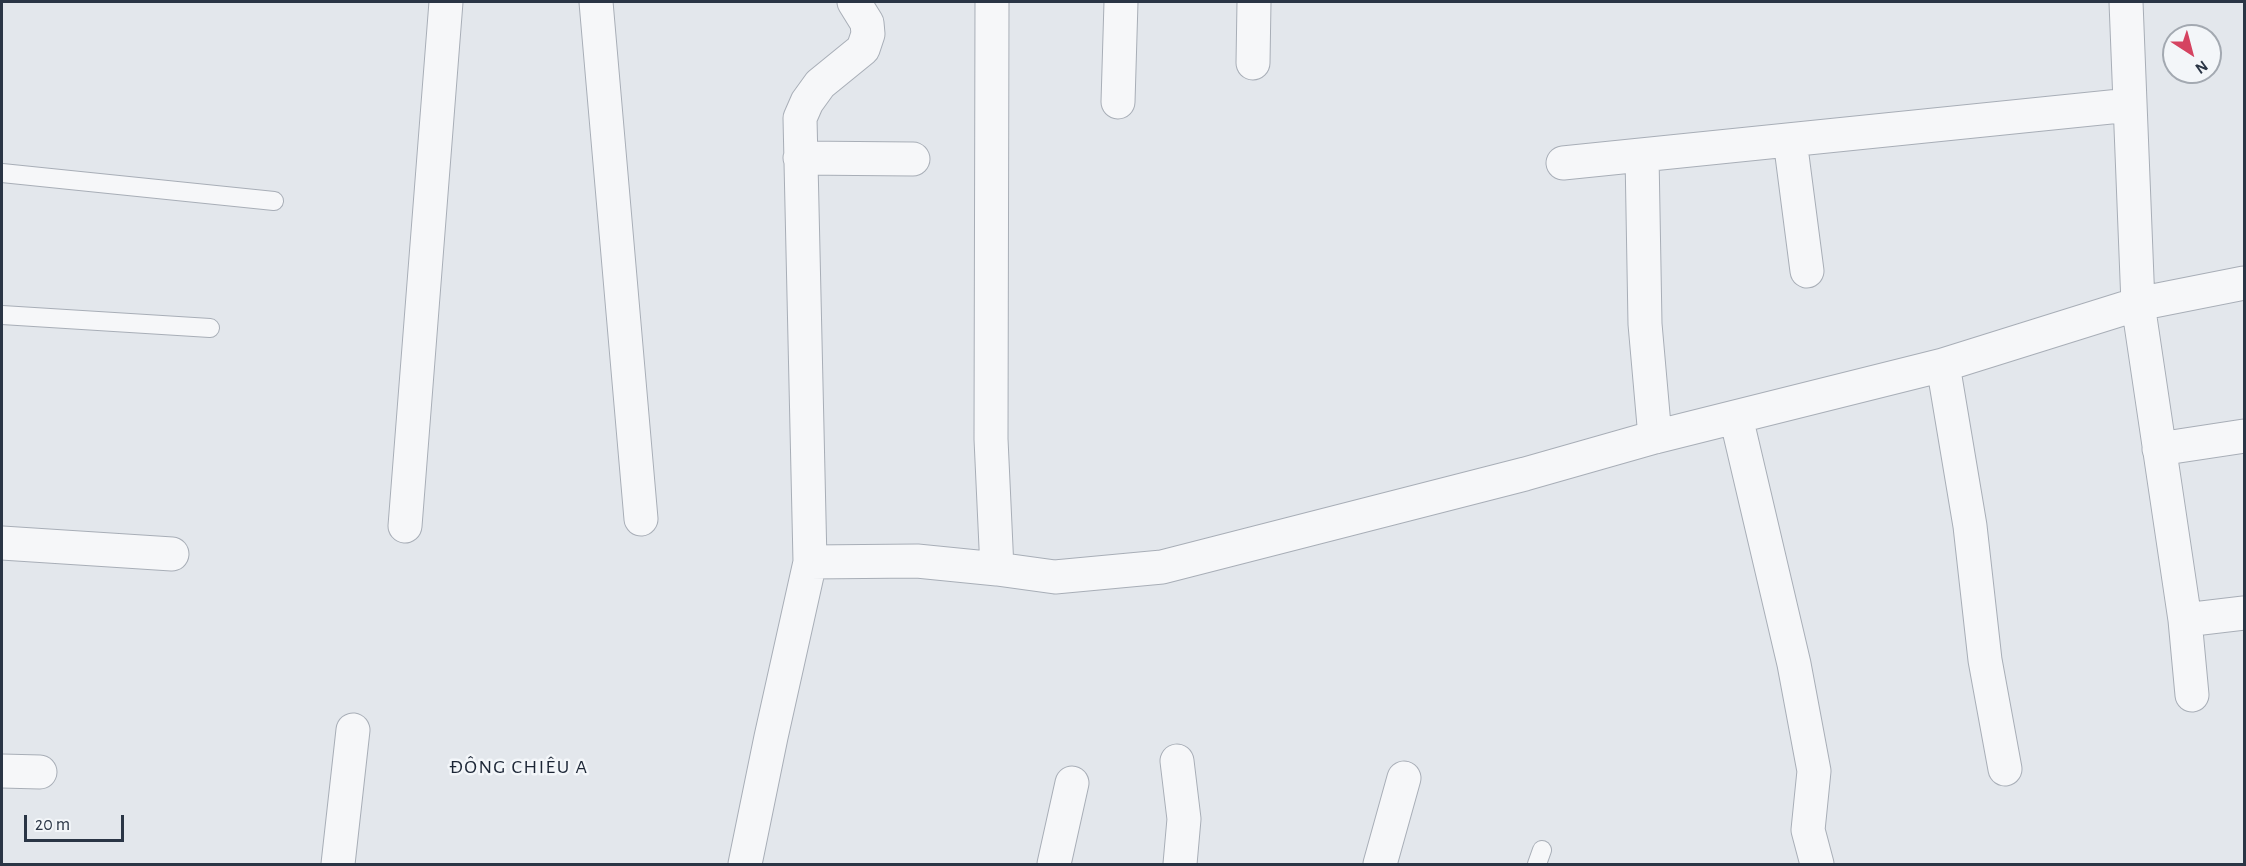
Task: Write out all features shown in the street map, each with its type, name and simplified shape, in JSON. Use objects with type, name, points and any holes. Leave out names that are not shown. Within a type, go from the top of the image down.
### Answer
[{"type":"street","points":[[405,525],[446,2]]},
{"type":"street","points":[[596,2],[641,519]]},
{"type":"street","points":[[745,864],[810,562],[800,118],[807,102],[820,84],[863,49],[868,34],[867,23],[854,2]]},
{"type":"street","points":[[992,2],[991,439],[997,569]]},
{"type":"street","points":[[1118,102],[1121,2]]},
{"type":"street","points":[[1253,63],[1254,2]]},
{"type":"street","points":[[2126,2],[2138,304],[2185,620],[2192,695]]},
{"type":"street","points":[[1563,163],[2130,105]]},
{"type":"street","points":[[1791,140],[1807,270]]},
{"type":"street","points":[[1642,155],[1646,324],[1655,437]]},
{"type":"street","points":[[800,158],[913,159]]},
{"type":"street","points":[[810,562],[917,561],[1055,577],[1162,567],[1525,474],[1655,437],[1943,365],[2138,304],[2244,283]]},
{"type":"street","points":[[1943,365],[1970,526],[1985,660],[2005,769]]},
{"type":"street","points":[[1736,417],[1794,664],[1814,771],[1808,830],[1817,864]]},
{"type":"street","points":[[2159,449],[2244,436]]},
{"type":"street","points":[[2,543],[172,554]]},
{"type":"street","points":[[2185,620],[2244,613]]},
{"type":"street","points":[[338,864],[353,730]]},
{"type":"street","points":[[1177,761],[1184,819],[1180,864]]},
{"type":"street","points":[[2,771],[40,772]]},
{"type":"street","points":[[1380,864],[1404,778]]},
{"type":"street","points":[[1054,864],[1072,783]]},
{"type":"lane","points":[[2,173],[274,201]]},
{"type":"lane","points":[[2,315],[210,328]]},
{"type":"district","name":"ĐÔNG CHIÊU A","points":[[519,767]]}]
